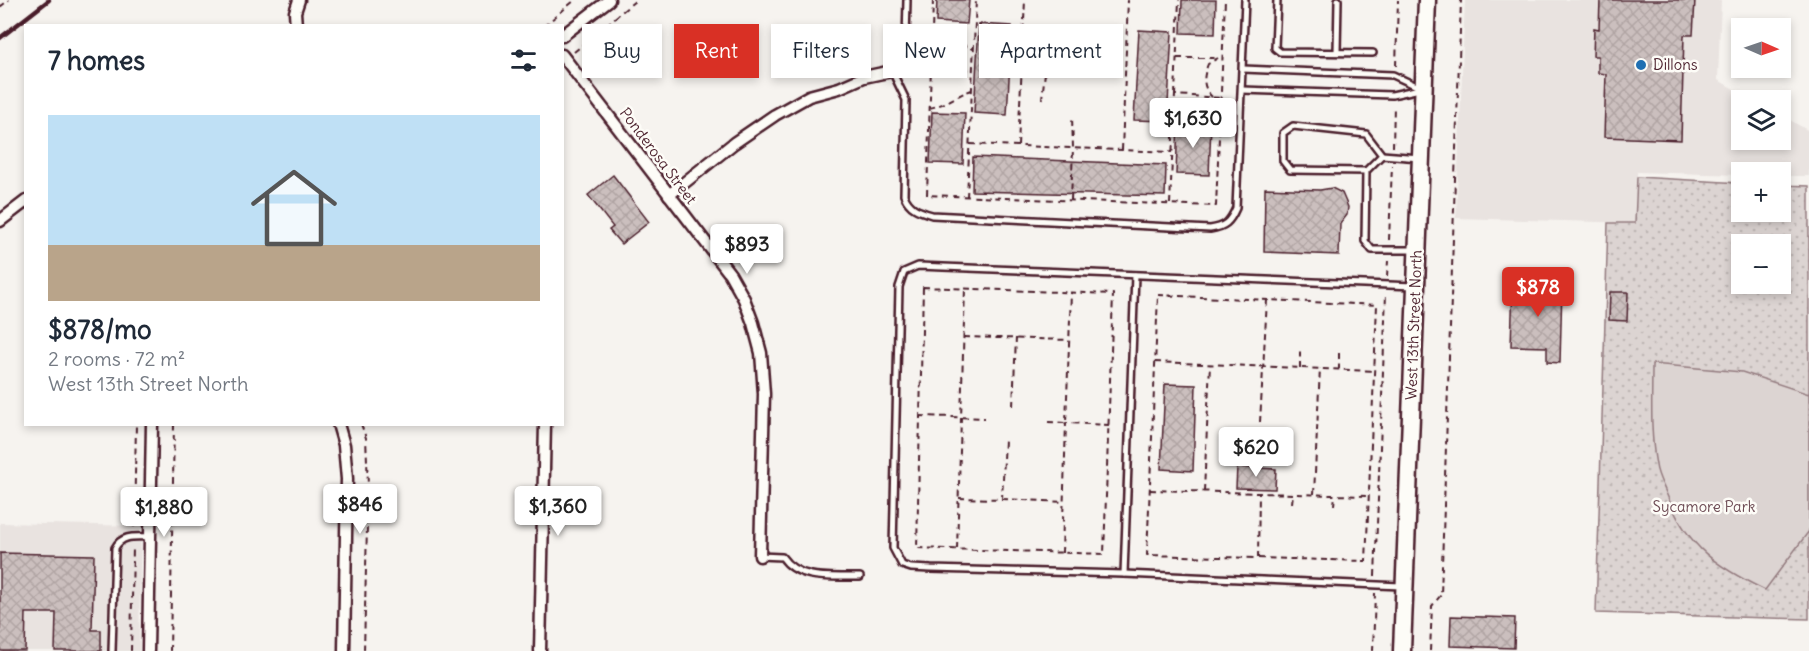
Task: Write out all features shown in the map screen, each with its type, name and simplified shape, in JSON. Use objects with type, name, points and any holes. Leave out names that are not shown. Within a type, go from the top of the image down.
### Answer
[{"type":"street","points":[[296,24],[295,12],[299,0]]},
{"type":"street","points":[[564,34],[609,0]]},
{"type":"street","name":"West 13th Street North","points":[[1402,651],[1426,0]]},
{"type":"street","name":"Ponderosa Street","points":[[564,57],[730,274],[744,299],[762,353],[764,394],[760,556]]},
{"type":"street","points":[[669,195],[734,143],[775,115],[809,96],[883,73]]},
{"type":"street","points":[[0,221],[24,203]]},
{"type":"street","points":[[148,651],[152,426]]},
{"type":"street","points":[[339,426],[344,445],[347,479],[344,651]]},
{"type":"street","points":[[540,651],[545,426]]},
{"type":"lane","points":[[906,24],[907,0]]},
{"type":"lane","points":[[896,78],[906,99],[904,195],[907,203],[913,209],[932,215],[1198,228],[1221,227],[1228,224],[1236,208],[1245,0]]},
{"type":"lane","points":[[1277,0],[1275,48],[1280,52],[1373,53]]},
{"type":"lane","points":[[1337,52],[1338,0]]},
{"type":"lane","points":[[1243,69],[1395,76],[1422,89]]},
{"type":"lane","points":[[1242,90],[1395,94],[1422,89]]},
{"type":"lane","points":[[1366,171],[1290,170],[1283,161],[1284,133],[1293,126],[1366,134],[1382,155],[1420,158]]},
{"type":"lane","points":[[1382,155],[1366,171],[1365,241],[1372,250],[1416,250]]},
{"type":"lane","points":[[1404,586],[1124,574],[931,569],[902,565],[893,548],[899,287],[904,272],[918,266],[1415,286]]},
{"type":"lane","points":[[1124,574],[1135,275]]},
{"type":"lane","points":[[112,651],[115,548],[119,540],[125,537],[150,537]]},
{"type":"lane","points":[[760,556],[782,557],[788,566],[810,576],[861,577]]},
{"type":"path","points":[[0,7],[9,0]]},
{"type":"path","points":[[546,24],[575,0]]},
{"type":"path","points":[[564,57],[636,0]]},
{"type":"path","points":[[932,24],[933,0]]},
{"type":"path","points":[[967,197],[976,0]]},
{"type":"path","points":[[1024,24],[1025,0]]},
{"type":"path","points":[[1122,150],[1128,0]]},
{"type":"path","points":[[1170,204],[1179,0]]},
{"type":"path","points":[[930,78],[927,195],[1216,206],[1221,98],[1220,58],[1225,0]]},
{"type":"path","points":[[1395,76],[1398,0]]},
{"type":"path","points":[[1430,651],[1432,606],[1441,595],[1461,0]]},
{"type":"path","points":[[967,46],[974,49]]},
{"type":"path","points":[[1176,58],[1220,58]]},
{"type":"path","points":[[1213,98],[1206,91],[1203,81],[1208,64],[1220,58]]},
{"type":"path","points":[[967,70],[973,70]]},
{"type":"path","points":[[1018,146],[1022,78]]},
{"type":"path","points":[[1044,78],[1042,98],[1047,99]]},
{"type":"path","points":[[929,108],[942,106],[951,102],[959,94],[972,90]]},
{"type":"path","points":[[1372,651],[1395,94]]},
{"type":"path","points":[[1175,95],[1221,98]]},
{"type":"path","points":[[1071,201],[1072,116]]},
{"type":"path","points":[[970,144],[1172,152]]},
{"type":"path","points":[[923,287],[965,288],[1113,294],[1104,554],[916,548],[923,287]]},
{"type":"path","points":[[957,549],[965,288]]},
{"type":"path","points":[[1062,553],[1071,293]]},
{"type":"path","points":[[1158,295],[1267,300],[1377,305],[1366,561],[1147,555],[1158,295]]},
{"type":"path","points":[[1260,422],[1267,300]]},
{"type":"path","points":[[964,337],[1069,340]]},
{"type":"path","points":[[1013,406],[1016,338]]},
{"type":"path","points":[[1300,350],[1300,368]]},
{"type":"path","points":[[1339,352],[1339,369]]},
{"type":"path","points":[[1155,362],[1374,371]]},
{"type":"path","points":[[1204,491],[1210,364]]},
{"type":"path","points":[[1314,494],[1320,368]]},
{"type":"path","points":[[920,416],[985,418]]},
{"type":"path","points":[[1048,422],[1109,425]]},
{"type":"path","points":[[170,651],[174,426]]},
{"type":"path","points":[[362,426],[366,438],[368,485],[364,651]]},
{"type":"path","points":[[1002,499],[1005,440]]},
{"type":"path","points":[[1150,490],[1369,496]]},
{"type":"path","points":[[1258,558],[1259,493]]},
{"type":"path","points":[[1292,503],[1293,494]]},
{"type":"path","points":[[1334,505],[1335,495]]},
{"type":"path","points":[[959,498],[1064,502]]},
{"type":"shaded area","points":[[1465,0],[1721,0],[1718,80],[1736,90],[1731,90],[1731,150],[1791,150],[1791,121],[1809,131],[1809,176],[1791,176],[1791,162],[1731,162],[1731,175],[1637,172],[1635,223],[1456,218]]},
{"type":"shaded area","points":[[0,523],[141,526],[139,651],[0,651]]},
{"type":"green space","name":"Sycamore Park","points":[[1637,177],[1731,182],[1731,222],[1791,222],[1791,185],[1809,186],[1809,619],[1596,613],[1608,223],[1635,223]]},
{"type":"green space","points":[[1652,364],[1742,372],[1809,394],[1809,531],[1765,590],[1718,564],[1694,542],[1675,513],[1659,476],[1654,453]]},
{"type":"building","points":[[937,0],[969,0],[967,24],[936,22]]},
{"type":"building","points":[[1182,0],[1216,0],[1215,34],[1181,33]]},
{"type":"building","name":"Dillons","points":[[1600,0],[1695,0],[1693,35],[1684,35],[1681,140],[1604,137],[1606,74],[1598,73],[1598,56],[1593,56],[1594,28],[1599,29]]},
{"type":"building","points":[[979,24],[979,78],[1009,78],[1007,115],[974,113]]},
{"type":"building","points":[[1139,30],[1172,32],[1167,121],[1134,120]]},
{"type":"building","points":[[932,112],[965,113],[963,164],[930,163]]},
{"type":"building","points":[[1178,122],[1211,124],[1209,175],[1176,174]]},
{"type":"building","points":[[973,157],[1166,165],[1165,196],[972,191]]},
{"type":"building","points":[[613,175],[649,222],[621,244],[609,230],[613,227],[588,195]]},
{"type":"building","points":[[1265,188],[1320,190],[1332,188],[1342,193],[1348,207],[1347,215],[1340,224],[1339,255],[1264,252]]},
{"type":"building","points":[[1513,284],[1562,286],[1560,363],[1547,362],[1547,347],[1511,346]]},
{"type":"building","points":[[1610,292],[1628,292],[1627,321],[1609,320]]},
{"type":"building","points":[[1165,384],[1196,385],[1193,471],[1161,469]]},
{"type":"building","points":[[1237,467],[1276,469],[1275,489],[1236,488]]},
{"type":"building","points":[[0,553],[94,555],[92,630],[101,630],[101,651],[55,651],[56,613],[26,613],[25,651],[0,651]]},
{"type":"building","points":[[1451,616],[1515,618],[1514,648],[1450,646]]},
{"type":"railway","points":[[0,38],[49,0]]},
{"type":"place","name":"Dillons","points":[[1641,65]]}]
